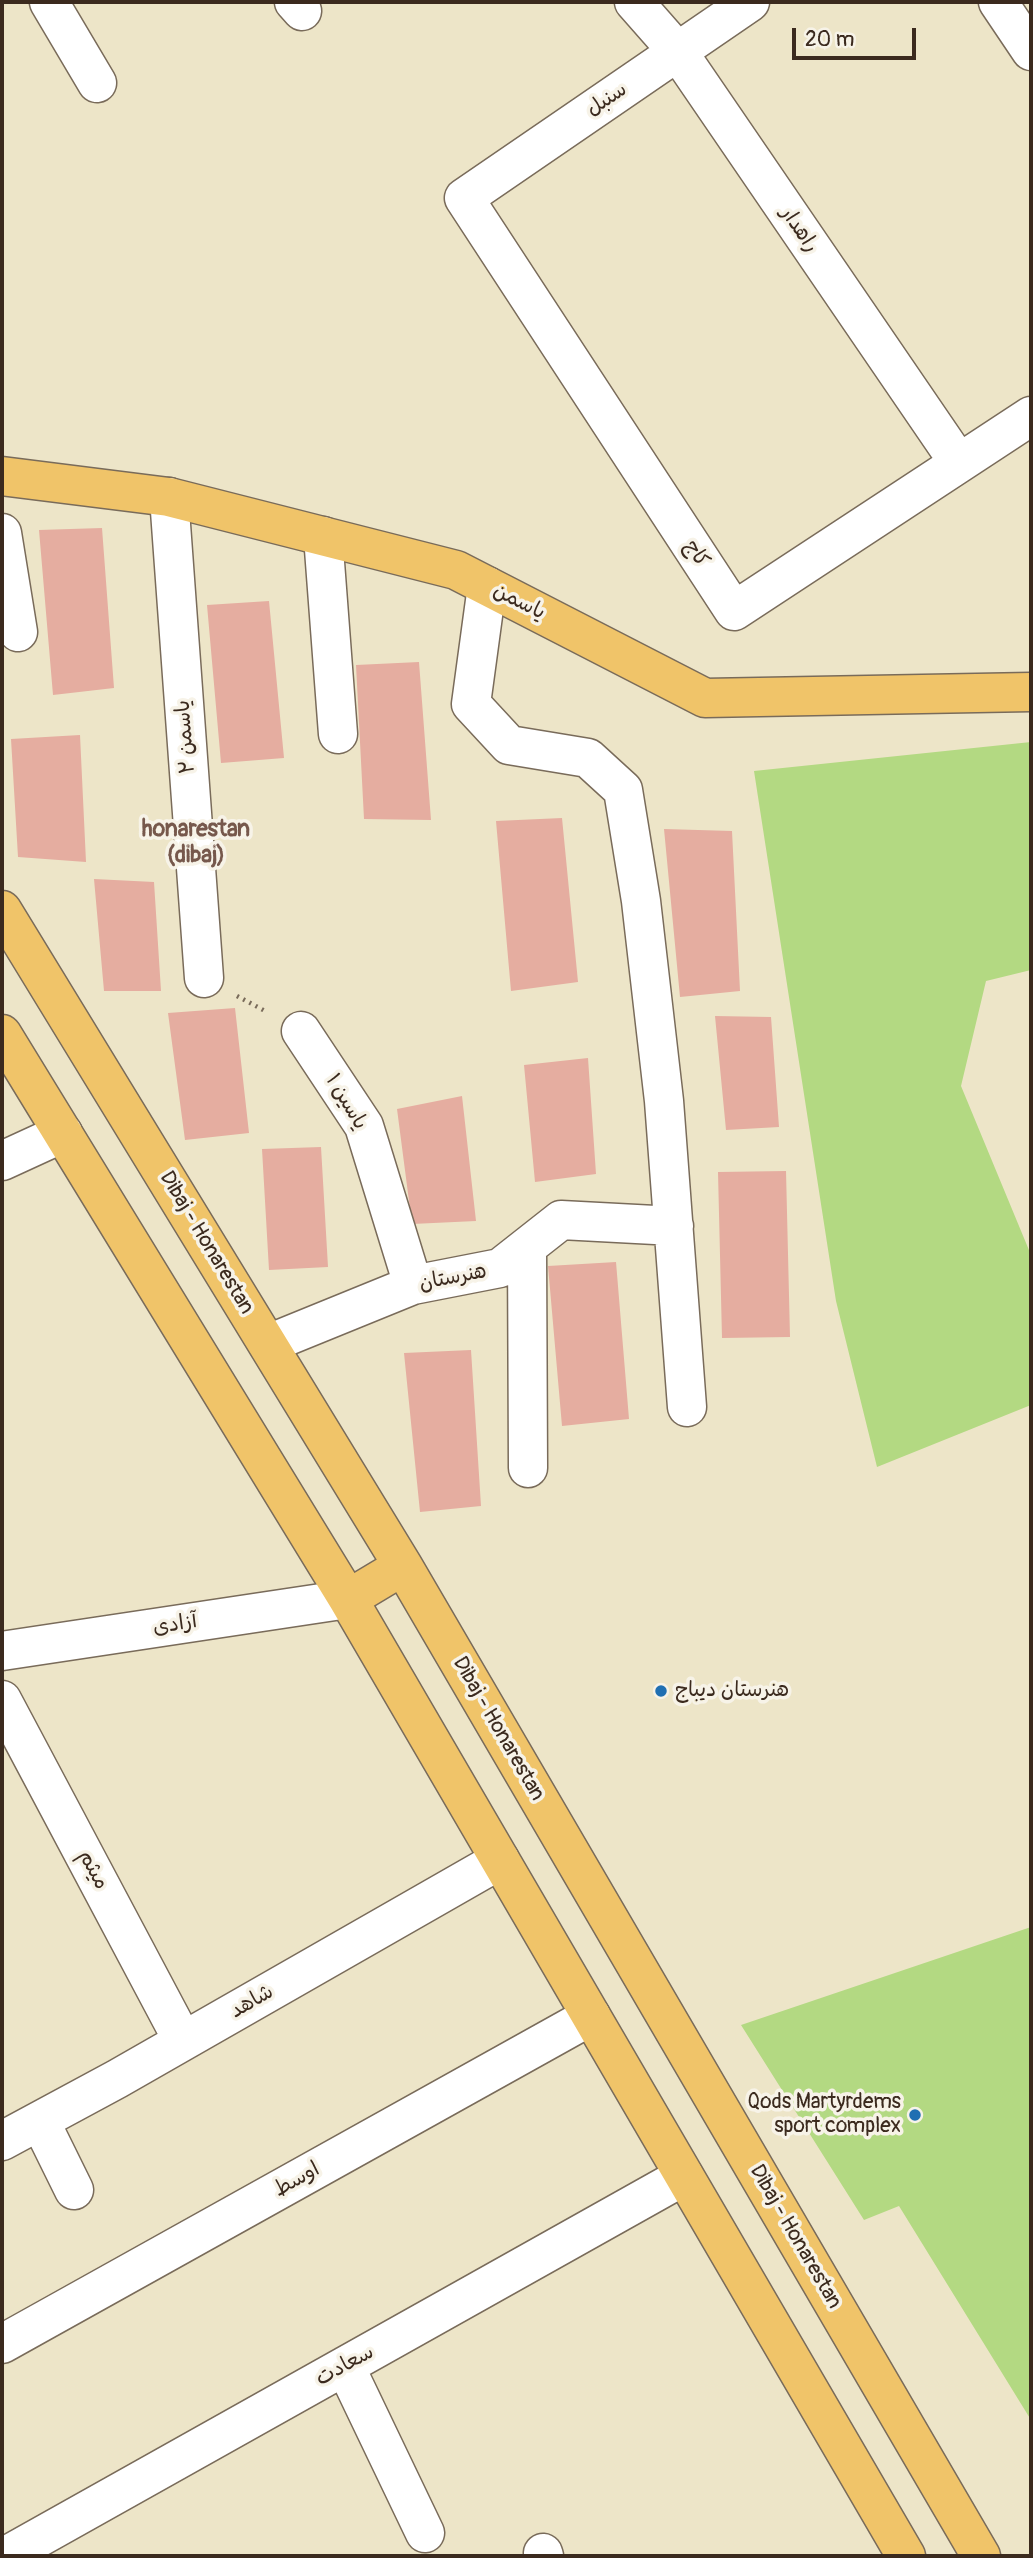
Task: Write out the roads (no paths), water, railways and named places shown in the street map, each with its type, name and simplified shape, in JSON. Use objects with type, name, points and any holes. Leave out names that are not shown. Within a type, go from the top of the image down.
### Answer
[{"type":"main road","name":"یاسمن","points":[[2,476],[169,497],[456,570],[705,698],[1031,692]]},
{"type":"main road","name":"Dibaj - Honarestan","points":[[2,910],[403,1566],[981,2556]]},
{"type":"main road","points":[[2,1034],[348,1599],[906,2556]]},
{"type":"main road","points":[[348,1599],[403,1566]]},
{"type":"street","points":[[49,2],[97,83]]},
{"type":"street","name":"راهدار","points":[[634,2],[678,52],[959,463]]},
{"type":"street","name":"سنبل","points":[[464,198],[750,2]]},
{"type":"street","points":[[998,2],[1031,51]]},
{"type":"street","name":"کاج","points":[[464,198],[734,611],[1031,416]]},
{"type":"street","name":"یاسمن ۲","points":[[169,497],[204,978]]},
{"type":"street","points":[[2,533],[18,632]]},
{"type":"street","points":[[323,536],[338,734]]},
{"type":"street","points":[[487,586],[471,704],[509,745],[588,758],[623,790],[642,901],[664,1101],[687,1408]]},
{"type":"street","name":"یاسین ۱","points":[[301,1031],[364,1126],[413,1285]]},
{"type":"street","points":[[2,1160],[63,1133]]},
{"type":"street","name":"هنرستان","points":[[268,1344],[413,1285],[500,1268],[561,1220],[674,1226]]},
{"type":"street","points":[[527,1247],[528,1468]]},
{"type":"street","name":"آزادی","points":[[2,1651],[348,1599]]},
{"type":"street","name":"میثم","points":[[2,1700],[183,2041]]},
{"type":"street","name":"شاهد","points":[[2,2141],[500,1860]]},
{"type":"street","name":"اوسط","points":[[2,2344],[591,2016]]},
{"type":"street","points":[[40,2120],[74,2190]]},
{"type":"street","name":"سعادت","points":[[6,2556],[684,2176]]},
{"type":"street","points":[[345,2366],[425,2533]]},
{"type":"place","name":"هنرستان دیباج","points":[[661,1691]]},
{"type":"place","name":"Qods Martyrdems sport complex","points":[[915,2115]]},
{"type":"district","name":"honarestan (dibaj)","points":[[196,843]]}]
